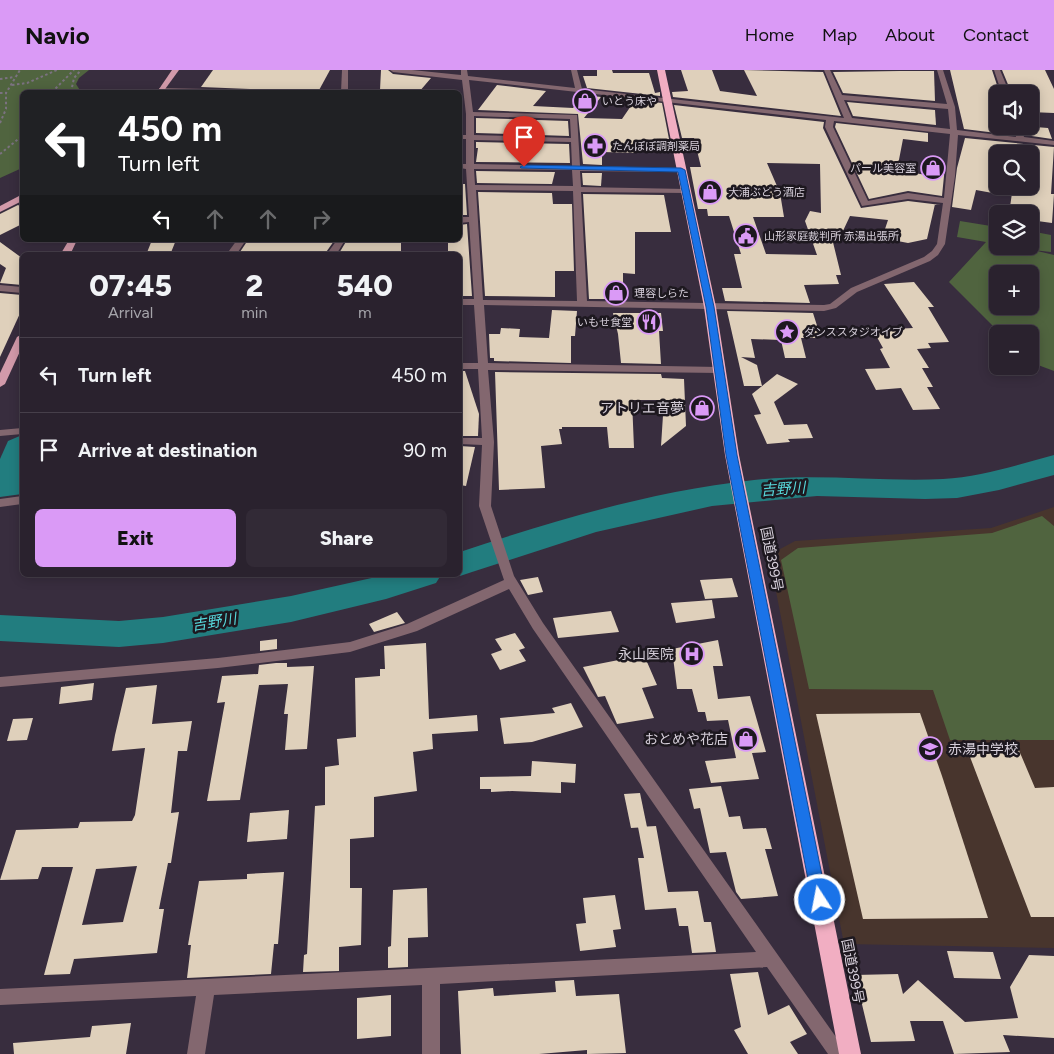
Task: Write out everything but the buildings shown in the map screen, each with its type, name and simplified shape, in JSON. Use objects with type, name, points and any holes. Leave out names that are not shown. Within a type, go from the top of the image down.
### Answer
[{"type":"highway","name":"国道399号","points":[[661,70],[710,307],[732,455],[850,1054]]},
{"type":"main road","points":[[162,90],[176,70]]},
{"type":"main road","points":[[0,209],[20,199]]},
{"type":"main road","points":[[0,384],[20,341]]},
{"type":"street","points":[[345,70],[345,90]]},
{"type":"street","points":[[393,70],[465,74],[579,91],[1054,143]]},
{"type":"street","points":[[574,70],[579,91]]},
{"type":"street","points":[[827,70],[850,122]]},
{"type":"street","points":[[462,302],[710,307],[833,306],[854,290],[904,270],[935,253],[941,244],[951,176],[954,133],[951,107],[940,70]]},
{"type":"street","points":[[997,70],[1003,85]]},
{"type":"street","points":[[465,74],[470,114],[471,187],[479,302],[481,366],[488,442],[485,506],[510,579],[548,641],[839,1054]]},
{"type":"street","points":[[840,97],[951,107]]},
{"type":"street","points":[[470,114],[574,116],[582,304]]},
{"type":"street","points":[[830,119],[829,127],[865,204],[908,196],[946,201]]},
{"type":"street","points":[[1020,135],[1021,139]]},
{"type":"street","points":[[462,137],[576,140]]},
{"type":"street","points":[[462,166],[681,170]]},
{"type":"street","points":[[471,187],[686,191]]},
{"type":"street","points":[[462,196],[472,197]]},
{"type":"street","points":[[462,220],[473,219]]},
{"type":"street","points":[[0,288],[20,290]]},
{"type":"street","points":[[462,366],[719,370]]},
{"type":"street","points":[[0,433],[20,431]]},
{"type":"street","points":[[462,441],[488,442]]},
{"type":"street","points":[[0,503],[20,500]]},
{"type":"street","points":[[0,682],[69,674],[199,665],[305,654],[352,646],[393,633],[450,610],[510,579]]},
{"type":"street","points":[[0,996],[206,988],[771,959]]},
{"type":"street","points":[[431,975],[431,1054]]},
{"type":"street","points":[[196,1054],[206,988]]},
{"type":"path","points":[[0,124],[6,109],[6,93],[20,70]]},
{"type":"path","points":[[12,85],[27,83],[57,70]]},
{"type":"path","points":[[54,90],[74,70]]},
{"type":"path","points":[[71,90],[74,78],[81,70]]},
{"type":"path","points":[[0,78],[16,77]]},
{"type":"path","points":[[0,93],[6,93]]},
{"type":"path","points":[[0,154],[20,138]]},
{"type":"shaded area","points":[[0,70],[89,70],[79,78],[76,84],[80,90],[20,90],[20,169],[0,178]]},
{"type":"shaded area","points":[[960,221],[989,226],[989,255],[1039,255],[1039,251],[1054,255],[1054,371],[1039,365],[1039,325],[992,325],[949,282],[986,242],[957,237]]},
{"type":"shaded area","points":[[1039,233],[1051,235],[1051,252],[1039,251]]},
{"type":"shaded area","points":[[20,436],[20,494],[0,497],[0,459],[8,441]]},
{"type":"shaded area","name":"赤湯中学校","points":[[1054,507],[1054,948],[844,944],[769,555],[795,541],[991,528]]},
{"type":"shaded area","points":[[1042,516],[1054,526],[1054,740],[950,740],[933,690],[809,689],[781,560],[798,548],[992,533]]},
{"type":"waterway","name":"吉野川","points":[[462,563],[585,524],[627,513],[712,496],[755,490],[817,486],[957,488],[999,480],[1054,465]]},
{"type":"waterway","name":"吉野川","points":[[0,628],[119,634],[163,630],[291,609],[386,587],[418,577]]},
{"type":"place","name":"いとう床や","points":[[585,101]]},
{"type":"place","name":"たんぽぽ調剤薬局","points":[[595,146]]},
{"type":"place","name":"パール美容室","points":[[933,168]]},
{"type":"place","name":"大浦ぶどう酒店","points":[[710,192]]},
{"type":"place","name":"山形家庭裁判所 赤湯出張所","points":[[746,236]]},
{"type":"place","name":"理容しらた","points":[[616,293]]},
{"type":"place","name":"いもせ食堂","points":[[649,322]]},
{"type":"place","name":"ダンススタジオイブ","points":[[787,332]]},
{"type":"place","name":"アトリエ音夢","points":[[702,408]]},
{"type":"place","name":"永山医院","points":[[692,654]]},
{"type":"place","name":"おとめや花店","points":[[746,739]]},
{"type":"place","name":"赤湯中学校","points":[[930,749]]},
{"type":"route","points":[[524,167],[681,170],[710,307],[732,455],[820,900]]}]
